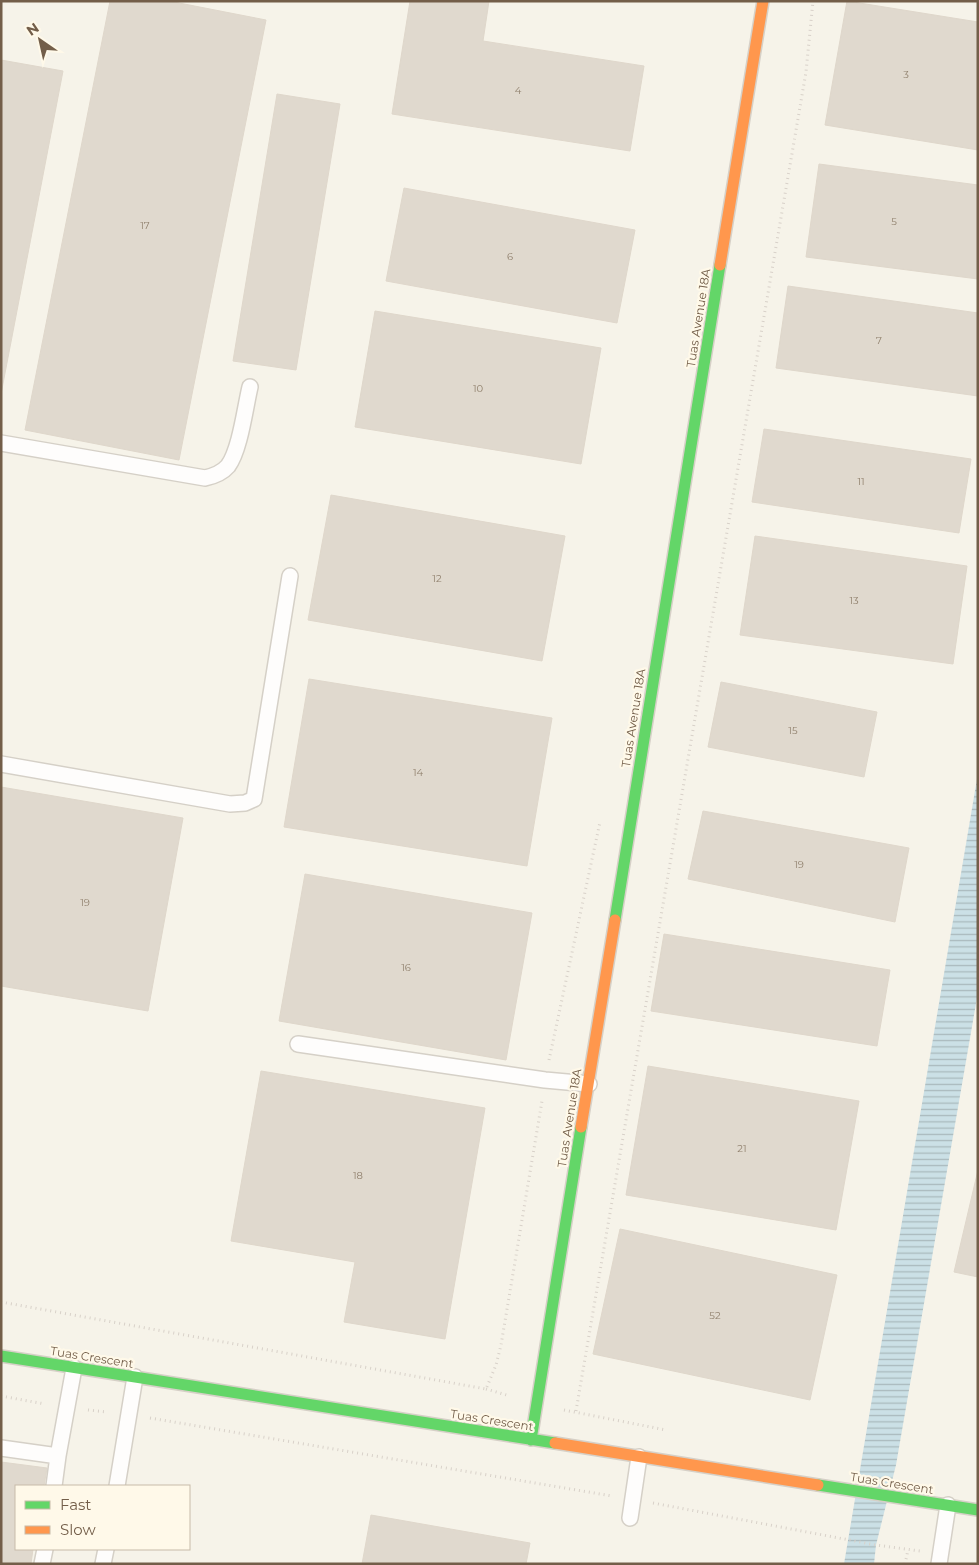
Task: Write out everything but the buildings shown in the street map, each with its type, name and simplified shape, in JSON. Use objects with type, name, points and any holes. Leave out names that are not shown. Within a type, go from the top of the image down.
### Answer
[{"type":"street","name":"Tuas Avenue 18A","points":[[531,1440],[763,1]]},
{"type":"street","name":"Tuas Crescent","points":[[1,1356],[978,1510]]},
{"type":"lane","points":[[1,443],[205,478],[213,477],[227,467],[234,456],[250,388]]},
{"type":"lane","points":[[1,764],[230,804],[245,804],[254,799],[290,576]]},
{"type":"lane","points":[[298,1044],[545,1080],[589,1084]]},
{"type":"lane","points":[[54,1485],[74,1368]]},
{"type":"lane","points":[[117,1485],[135,1377]]},
{"type":"lane","points":[[1,1448],[58,1456]]},
{"type":"lane","points":[[630,1518],[639,1457]]},
{"type":"lane","points":[[939,1559],[948,1505]]},
{"type":"lane","points":[[42,1564],[44,1550]]},
{"type":"lane","points":[[103,1564],[106,1550]]},
{"type":"path","points":[[576,1411],[806,72],[813,1]]},
{"type":"path","points":[[1,1302],[486,1389],[496,1365],[501,1345],[545,1080]]},
{"type":"path","points":[[130,1415],[633,1500],[908,1550],[939,1559]]},
{"type":"path","points":[[906,1564],[908,1550]]},
{"type":"shaded area","points":[[978,773],[978,992],[896,1465],[876,1545],[874,1564],[844,1564]]},
{"type":"traffic: fast","points":[[615,920],[720,265]]},
{"type":"traffic: fast","points":[[531,1440],[581,1127]]},
{"type":"traffic: fast","points":[[1,1356],[555,1443]]},
{"type":"traffic: fast","points":[[818,1485],[978,1510]]},
{"type":"traffic: slow","points":[[720,265],[763,1]]},
{"type":"traffic: slow","points":[[581,1127],[615,920]]},
{"type":"traffic: slow","points":[[555,1443],[818,1485]]}]
